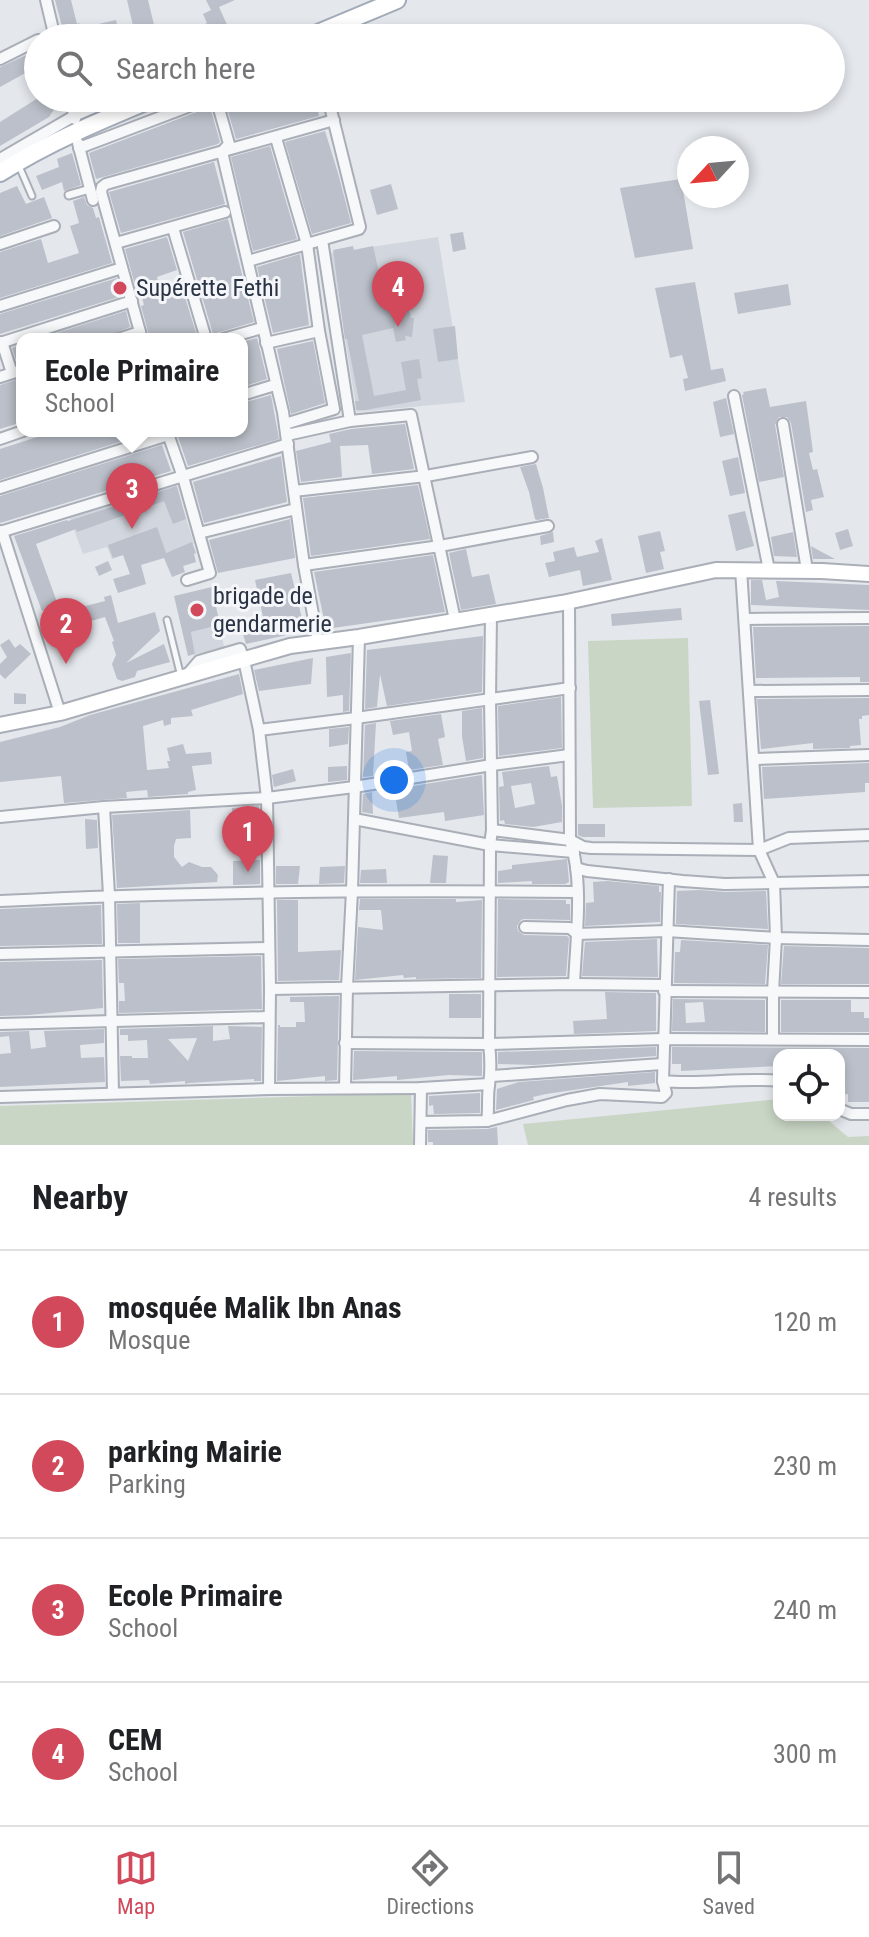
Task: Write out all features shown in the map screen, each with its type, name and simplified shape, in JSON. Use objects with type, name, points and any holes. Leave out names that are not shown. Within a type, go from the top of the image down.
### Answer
[{"type":"main road","points":[[348,24],[397,0]]},
{"type":"main road","points":[[0,173],[8,160],[123,112]]},
{"type":"main road","points":[[0,725],[60,713],[290,646],[569,601],[716,570],[869,574]]},
{"type":"street","points":[[46,0],[52,24]]},
{"type":"street","points":[[0,59],[24,47]]},
{"type":"street","points":[[69,195],[91,194],[73,112]]},
{"type":"street","points":[[77,132],[100,112]]},
{"type":"street","points":[[77,132],[157,112]]},
{"type":"street","points":[[218,112],[229,144],[222,152]]},
{"type":"street","points":[[248,261],[359,229],[361,224],[332,112]]},
{"type":"street","points":[[140,333],[102,187],[334,120]]},
{"type":"street","points":[[276,138],[307,244],[334,409],[350,421]]},
{"type":"street","points":[[222,152],[286,434],[318,642]]},
{"type":"street","points":[[116,243],[225,212]]},
{"type":"street","points":[[0,244],[54,226]]},
{"type":"street","points":[[173,228],[204,333]]},
{"type":"street","points":[[322,240],[350,421]]},
{"type":"street","points":[[0,306],[122,268]]},
{"type":"street","points":[[30,333],[132,301]]},
{"type":"street","points":[[244,333],[262,328]]},
{"type":"street","points":[[266,343],[319,331]]},
{"type":"street","points":[[1,342],[16,369]]},
{"type":"street","points":[[248,393],[275,385]]},
{"type":"street","points":[[734,396],[769,570]]},
{"type":"street","points":[[60,713],[1,531],[183,477],[286,434],[334,409]]},
{"type":"street","points":[[286,434],[350,421],[411,415],[455,620]]},
{"type":"street","points":[[783,424],[807,570]]},
{"type":"street","points":[[0,488],[156,437]]},
{"type":"street","points":[[169,437],[210,573],[187,580]]},
{"type":"street","points":[[294,491],[426,476],[532,457]]},
{"type":"street","points":[[199,533],[296,509]]},
{"type":"street","points":[[304,565],[440,546],[548,526]]},
{"type":"street","points":[[741,569],[759,850],[774,883],[773,1039]]},
{"type":"street","points":[[569,601],[570,840],[577,892],[574,984]]},
{"type":"street","points":[[487,1121],[492,830],[491,614]]},
{"type":"street","points":[[745,619],[869,618]]},
{"type":"street","points":[[345,1088],[359,637]]},
{"type":"street","points":[[244,660],[259,730],[267,798],[269,1089]]},
{"type":"street","points":[[259,730],[570,688]]},
{"type":"street","points":[[749,691],[869,690]]},
{"type":"street","points":[[0,718],[20,721]]},
{"type":"street","points":[[0,817],[104,807],[267,798],[569,755]]},
{"type":"street","points":[[754,759],[869,755]]},
{"type":"street","points":[[104,807],[113,1093]]},
{"type":"street","points":[[354,819],[490,845],[574,852]]},
{"type":"street","points":[[492,830],[570,840],[591,848],[759,850],[789,838],[869,835]]},
{"type":"street","points":[[576,868],[725,884],[869,881]]},
{"type":"street","points":[[421,1122],[487,1121],[600,1094],[662,1097],[666,1093],[662,1064],[669,879]]},
{"type":"street","points":[[0,901],[268,892],[577,892]]},
{"type":"street","points":[[525,927],[570,928],[577,934],[667,931],[869,940]]},
{"type":"street","points":[[0,954],[269,948]]},
{"type":"street","points":[[270,989],[574,984],[773,992],[869,992]]},
{"type":"street","points":[[0,1024],[269,1017]]},
{"type":"street","points":[[345,1043],[869,1040]]},
{"type":"street","points":[[0,1097],[421,1088],[662,1064]]},
{"type":"street","points":[[663,1081],[773,1080]]},
{"type":"street","points":[[420,1145],[421,1088]]},
{"type":"street","points":[[845,1112],[869,1114]]},
{"type":"lane","points":[[8,160],[32,196]]},
{"type":"lane","points":[[167,620],[184,677]]},
{"type":"shaded area","points":[[438,237],[465,402],[357,412],[331,253]]},
{"type":"shaded area","points":[[174,479],[194,544],[165,553],[161,542],[112,559],[107,547],[83,554],[69,516]]},
{"type":"shaded area","points":[[220,625],[223,649],[195,654],[191,632]]},
{"type":"green space","points":[[688,638],[692,806],[593,808],[588,641]]},
{"type":"green space","points":[[411,1093],[413,1145],[0,1145],[0,1106]]},
{"type":"green space","points":[[773,1100],[773,1121],[829,1121],[848,1137],[869,1136],[869,1145],[528,1145],[523,1124]]},
{"type":"building","points":[[55,0],[71,0],[77,24],[61,24]]},
{"type":"building","points":[[127,0],[148,0],[154,24],[133,24]]},
{"type":"building","points":[[206,0],[235,0],[219,7],[227,24],[205,24],[203,14],[211,10]]},
{"type":"building","points":[[24,56],[24,74],[0,87],[0,67]]},
{"type":"building","points":[[24,107],[24,112],[52,112],[0,146],[0,122]]},
{"type":"building","points":[[197,112],[211,112],[220,142],[96,179],[89,153]]},
{"type":"building","points":[[228,112],[318,112],[319,116],[236,139]]},
{"type":"building","points":[[325,131],[351,223],[312,234],[285,142]]},
{"type":"building","points":[[270,146],[297,239],[253,251],[231,157]]},
{"type":"building","points":[[72,153],[81,185],[64,191],[62,182],[42,190],[36,176],[59,167],[57,159]]},
{"type":"building","points":[[214,162],[225,204],[121,233],[109,192]]},
{"type":"building","points":[[677,180],[677,208],[686,208],[693,249],[635,258],[620,188]]},
{"type":"building","points":[[391,184],[398,209],[377,215],[370,190]]},
{"type":"building","points":[[17,186],[26,204],[44,197],[52,218],[0,236],[0,193]]},
{"type":"building","points":[[84,197],[96,218],[99,217],[112,263],[0,298],[0,252],[41,239],[48,263],[79,253],[70,226],[79,223],[73,201]]},
{"type":"building","points":[[228,219],[254,322],[213,333],[183,232]]},
{"type":"building","points":[[463,232],[466,249],[453,252],[450,234]]},
{"type":"building","points":[[167,237],[177,270],[157,277],[161,293],[182,288],[196,333],[148,333],[141,306],[144,305],[140,291],[137,292],[125,249]]},
{"type":"building","points":[[353,246],[354,250],[373,246],[387,307],[408,306],[411,318],[414,318],[412,337],[405,336],[406,340],[396,342],[393,328],[362,335],[374,396],[406,390],[401,362],[419,359],[422,378],[417,379],[421,400],[356,410],[355,401],[359,401],[345,339],[333,250]]},
{"type":"building","points":[[300,254],[309,325],[273,333],[257,267]]},
{"type":"building","points":[[117,278],[122,296],[0,334],[0,314]]},
{"type":"building","points":[[695,282],[711,370],[723,368],[726,381],[685,391],[683,379],[688,378],[682,355],[670,358],[655,288]]},
{"type":"building","points":[[788,284],[791,305],[738,314],[734,293]]},
{"type":"building","points":[[126,311],[130,327],[115,333],[57,333]]},
{"type":"building","points":[[455,326],[458,359],[438,362],[433,329]]},
{"type":"building","points":[[257,338],[267,379],[248,385],[248,340]]},
{"type":"building","points":[[313,341],[325,403],[291,414],[277,349]]},
{"type":"building","points":[[16,380],[16,424],[0,429],[0,385]]},
{"type":"building","points":[[766,388],[770,407],[806,401],[813,452],[809,453],[813,470],[817,469],[824,497],[811,500],[813,510],[806,512],[791,423],[787,417],[779,417],[775,425],[784,477],[759,482],[742,395],[743,392]]},
{"type":"building","points":[[271,395],[279,439],[188,466],[178,437],[248,437],[248,401]]},
{"type":"building","points":[[726,398],[734,434],[720,437],[713,402]]},
{"type":"building","points":[[405,424],[414,469],[372,474],[368,445],[340,446],[342,477],[301,482],[296,451],[331,442],[329,434]]},
{"type":"building","points":[[37,437],[135,437],[0,480],[0,449]]},
{"type":"building","points":[[162,445],[171,471],[0,523],[0,496]]},
{"type":"building","points":[[281,456],[287,502],[204,523],[193,482]]},
{"type":"building","points":[[738,457],[745,493],[730,496],[722,461]]},
{"type":"building","points":[[536,464],[549,518],[537,520],[520,467]]},
{"type":"building","points":[[418,485],[430,539],[311,556],[303,498]]},
{"type":"building","points":[[177,486],[186,519],[173,524],[164,501],[36,544],[58,605],[42,611],[14,536]]},
{"type":"building","points":[[745,511],[754,546],[736,551],[728,515]]},
{"type":"building","points":[[290,519],[295,558],[218,573],[209,540]]},
{"type":"building","points":[[157,527],[166,553],[192,542],[196,562],[183,566],[185,572],[172,577],[164,558],[141,565],[146,584],[118,593],[113,579],[130,574],[123,555],[113,558],[108,545]]},
{"type":"building","points":[[848,529],[853,546],[840,550],[835,533]]},
{"type":"building","points":[[660,531],[665,551],[660,552],[664,569],[646,573],[638,536]]},
{"type":"building","points":[[553,532],[554,542],[541,545],[540,536]]},
{"type":"building","points":[[793,532],[797,557],[774,556],[771,537]]},
{"type":"building","points":[[602,538],[612,580],[583,586],[580,570],[549,577],[545,563],[555,561],[553,552],[574,547],[577,557],[599,552],[595,541]]},
{"type":"building","points":[[811,546],[818,550],[835,559],[813,559]]},
{"type":"building","points":[[466,549],[472,577],[489,574],[496,604],[461,610],[449,553]]},
{"type":"building","points":[[433,555],[445,612],[326,629],[314,572]]},
{"type":"building","points":[[108,561],[112,570],[99,576],[95,567]]},
{"type":"building","points":[[291,573],[305,631],[246,644],[240,624],[263,617],[255,580]]},
{"type":"building","points":[[751,580],[762,580],[766,600],[779,597],[776,581],[869,585],[869,610],[751,605]]},
{"type":"building","name":"brigade de gendarmerie","points":[[212,587],[220,625],[191,632],[195,654],[188,656],[174,596]]},
{"type":"building","points":[[111,595],[118,623],[155,612],[160,631],[126,663],[164,644],[170,662],[137,671],[135,677],[122,681],[117,679],[112,664],[116,655],[114,641],[105,617],[70,627],[66,611],[105,601],[104,597]]},
{"type":"building","points":[[681,608],[682,620],[612,626],[611,614]]},
{"type":"building","points":[[869,626],[869,682],[860,682],[860,677],[756,678],[753,627]]},
{"type":"building","points":[[483,636],[482,692],[387,706],[380,674],[377,707],[365,709],[367,650]]},
{"type":"building","points":[[9,639],[15,648],[20,644],[31,654],[5,679],[0,674],[0,664],[7,657],[0,645]]},
{"type":"building","points":[[351,653],[349,711],[343,712],[343,695],[327,697],[326,657]]},
{"type":"building","points":[[313,658],[311,684],[259,691],[254,670]]},
{"type":"building","points":[[239,674],[243,694],[191,710],[193,716],[171,718],[171,724],[164,726],[163,720],[143,726],[147,770],[169,768],[167,748],[183,744],[186,754],[211,752],[212,764],[192,766],[196,790],[188,794],[148,797],[147,790],[126,792],[127,798],[64,803],[61,776],[0,782],[0,742]]},
{"type":"building","points":[[14,693],[26,694],[26,704],[14,704]]},
{"type":"building","points":[[561,697],[562,748],[499,756],[498,706]]},
{"type":"building","points":[[869,698],[869,715],[859,719],[861,745],[813,749],[813,743],[761,749],[757,699]]},
{"type":"building","points":[[710,700],[719,774],[708,775],[699,701]]},
{"type":"building","points":[[482,708],[483,758],[466,761],[462,711]]},
{"type":"building","points":[[441,714],[445,737],[438,739],[443,765],[409,770],[406,752],[412,751],[409,732],[393,735],[390,721]]},
{"type":"building","points":[[376,723],[373,776],[363,777],[365,725]]},
{"type":"building","points":[[349,727],[348,744],[329,747],[329,729]]},
{"type":"building","points":[[869,763],[869,783],[865,783],[865,792],[764,799],[762,767]]},
{"type":"building","points":[[347,766],[347,780],[328,782],[328,767]]},
{"type":"building","points":[[549,766],[551,777],[557,776],[562,822],[533,827],[500,821],[499,787],[504,786],[502,772]],"holes":[[[531,783],[535,804],[515,808],[511,786]]]},
{"type":"building","points":[[293,769],[296,781],[274,787],[272,775]]},
{"type":"building","points":[[482,775],[484,815],[445,821],[444,812],[399,818],[395,795],[389,796],[388,790]]},
{"type":"building","points":[[372,792],[373,814],[362,812],[363,794]]},
{"type":"building","points":[[742,803],[743,822],[734,822],[733,804]]},
{"type":"building","points":[[259,806],[259,823],[232,824],[232,808]]},
{"type":"building","points":[[190,810],[191,838],[176,839],[174,857],[182,867],[189,862],[211,867],[218,875],[217,882],[117,888],[112,815]]},
{"type":"building","points":[[85,819],[97,820],[98,848],[86,849]]},
{"type":"building","points":[[578,824],[605,824],[605,837],[582,837],[578,835]]},
{"type":"building","points":[[433,855],[448,856],[446,883],[430,883]]},
{"type":"building","points":[[567,859],[569,882],[565,884],[532,884],[532,881],[498,883],[498,871],[512,869],[512,865]]},
{"type":"building","points":[[260,860],[260,884],[233,885],[233,861]]},
{"type":"building","points":[[276,866],[300,866],[298,884],[276,884]]},
{"type":"building","points":[[345,866],[344,883],[319,884],[320,867]]},
{"type":"building","points":[[386,869],[387,883],[360,883],[361,870]]},
{"type":"building","points":[[593,882],[659,886],[660,922],[585,926],[586,903],[594,902]]},
{"type":"building","points":[[677,891],[766,891],[768,929],[676,924]]},
{"type":"building","points":[[360,899],[482,900],[481,978],[416,979],[404,978],[403,975],[355,980],[358,927],[383,930],[381,910],[359,910]]},
{"type":"building","points":[[498,899],[566,900],[566,904],[570,904],[570,920],[524,919],[517,926],[524,935],[569,938],[566,976],[497,977]]},
{"type":"building","points":[[277,900],[298,900],[298,952],[341,950],[339,980],[278,981]]},
{"type":"building","points":[[140,903],[140,943],[118,943],[117,904]]},
{"type":"building","points":[[101,905],[102,944],[0,946],[0,909]]},
{"type":"building","points":[[657,939],[658,977],[582,976],[585,942]]},
{"type":"building","points":[[681,940],[768,945],[765,984],[674,983],[675,952],[680,952]]},
{"type":"building","points":[[784,946],[869,948],[869,984],[781,984]]},
{"type":"building","points":[[261,956],[262,1009],[119,1013],[119,1001],[125,1001],[124,983],[119,983],[118,959]]},
{"type":"building","points":[[102,960],[103,1008],[0,1016],[0,962]]},
{"type":"building","points":[[605,992],[656,993],[656,1031],[574,1034],[573,1021],[607,1019]]},
{"type":"building","points":[[449,994],[481,994],[481,1018],[449,1018]]},
{"type":"building","points":[[339,996],[337,1080],[325,1081],[325,1076],[277,1081],[278,1025],[296,1027],[296,1022],[305,1022],[304,1002],[290,1002],[290,997]]},
{"type":"building","points":[[673,999],[765,1000],[765,1032],[672,1031]],"holes":[[[703,1002],[705,1022],[686,1023],[685,1003]]]},
{"type":"building","points":[[781,1000],[851,1000],[851,1012],[864,1012],[864,1018],[869,1018],[869,1032],[781,1032]]},
{"type":"building","points":[[213,1026],[213,1041],[230,1039],[228,1026],[262,1027],[261,1081],[150,1084],[149,1080],[121,1081],[120,1056],[148,1058],[147,1040],[128,1041],[128,1035],[120,1035],[120,1029]],"holes":[[[197,1038],[188,1061],[168,1039]]]},
{"type":"building","points":[[104,1029],[104,1043],[80,1045],[81,1058],[104,1057],[105,1082],[0,1087],[0,1054],[11,1053],[9,1036],[0,1037],[0,1032],[29,1031],[31,1049],[46,1047],[44,1031]]},
{"type":"building","points":[[656,1047],[656,1056],[534,1065],[498,1064],[498,1052]]},
{"type":"building","points":[[672,1047],[869,1048],[869,1102],[848,1102],[848,1094],[845,1094],[845,1049],[773,1049],[773,1066],[681,1071],[681,1064],[672,1064]]},
{"type":"building","points":[[354,1051],[482,1052],[482,1076],[449,1075],[397,1080],[397,1076],[353,1080]]},
{"type":"building","points":[[655,1072],[655,1083],[628,1086],[628,1082],[546,1094],[496,1110],[497,1089],[519,1082]]},
{"type":"building","points":[[480,1093],[480,1113],[434,1114],[433,1105],[429,1106],[429,1096]]},
{"type":"building","points":[[497,1127],[498,1145],[433,1145],[433,1142],[428,1142],[428,1130]]},
{"type":"place","name":"Supérette Fethi","points":[[120,288]]},
{"type":"place","name":"CEM","points":[[398,327]]},
{"type":"place","name":"Ecole Primaire","points":[[132,529]]},
{"type":"place","name":"brigade de gendarmerie","points":[[197,610]]},
{"type":"place","name":"parking Mairie","points":[[66,664]]},
{"type":"place","name":"mosquée Malik Ibn Anas","points":[[248,872]]}]
